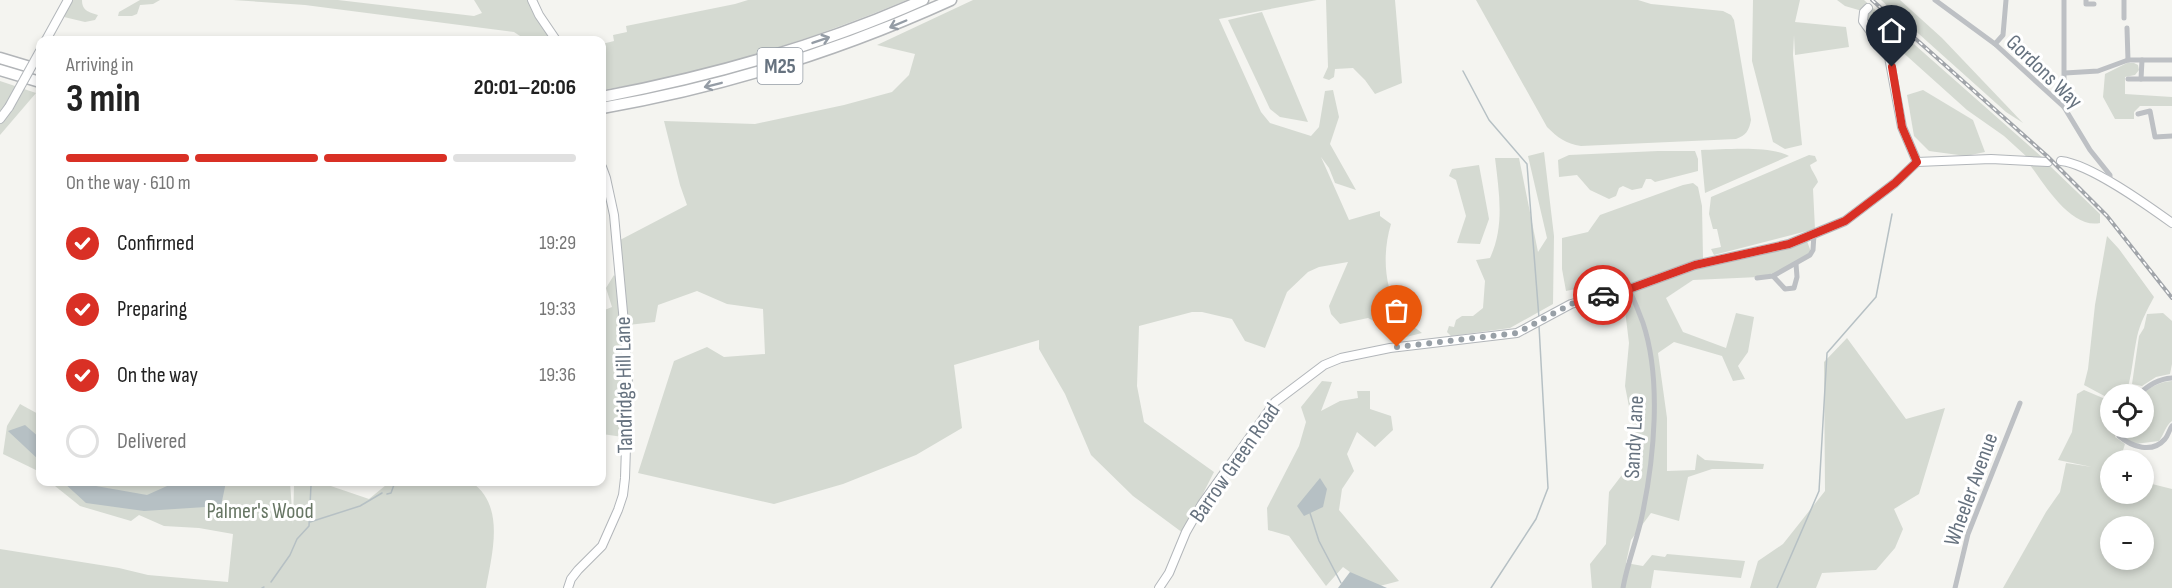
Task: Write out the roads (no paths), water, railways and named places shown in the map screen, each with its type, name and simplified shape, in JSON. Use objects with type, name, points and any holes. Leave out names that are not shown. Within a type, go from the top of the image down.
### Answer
[{"type":"highway","name":"M25","points":[[606,96],[699,77],[775,56],[849,30],[923,0]]},
{"type":"highway","name":"M25","points":[[606,107],[700,89],[800,60],[873,34],[951,0]]},
{"type":"highway","points":[[0,58],[36,69]]},
{"type":"highway","points":[[0,70],[36,81]]},
{"type":"street","points":[[48,36],[68,0]]},
{"type":"street","points":[[532,0],[553,36]]},
{"type":"street","name":"Gordons Way","points":[[1935,0],[1995,44],[2064,107],[2090,150],[2110,175],[2110,183]]},
{"type":"street","points":[[1995,44],[2003,35],[2006,0]]},
{"type":"street","points":[[2064,0],[2064,107]]},
{"type":"street","points":[[2086,0],[2086,4],[2094,4]]},
{"type":"street","points":[[2124,0],[2124,18]]},
{"type":"street","points":[[1868,8],[1864,12],[1863,21],[1889,57],[1902,127],[1917,162],[1991,159],[2048,162]]},
{"type":"street","points":[[2127,28],[2128,60]]},
{"type":"street","points":[[0,119],[36,58]]},
{"type":"street","points":[[2065,73],[2098,71],[2128,60],[2172,60]]},
{"type":"street","points":[[2141,79],[2142,60]]},
{"type":"street","points":[[2128,79],[2172,79]]},
{"type":"street","points":[[2138,114],[2150,111],[2155,137],[2172,136]]},
{"type":"street","points":[[2061,161],[2076,164],[2172,223]]},
{"type":"street","name":"Barrow Green Road","points":[[1159,588],[1169,573],[1186,532],[1202,504],[1275,402],[1324,365],[1341,358],[1390,348],[1517,333],[1571,304],[1629,289],[1695,265],[1789,244],[1845,221],[1895,183],[1917,162]]},
{"type":"street","name":"Tandridge Hill Lane","points":[[568,588],[578,570],[602,546],[618,510],[625,478],[628,384],[625,334],[614,215],[606,183]]},
{"type":"street","points":[[1757,278],[1773,276],[1810,255],[1813,250],[1814,234]]},
{"type":"street","points":[[1773,276],[1785,289],[1794,288],[1797,278],[1796,264]]},
{"type":"street","name":"Sandy Lane","points":[[1623,588],[1641,518],[1652,460],[1654,409],[1644,324],[1629,289]]},
{"type":"street","points":[[2152,384],[2162,379],[2172,378]]},
{"type":"street","name":"Wheeler Avenue","points":[[1955,588],[1968,534],[2020,403]]},
{"type":"street","points":[[2121,438],[2133,446],[2143,448],[2159,444],[2167,438],[2172,426]]},
{"type":"waterway","points":[[1463,71],[1489,120],[1527,164],[1539,318]]},
{"type":"waterway","points":[[1777,588],[1819,491],[1827,353],[1876,297],[1892,214]]},
{"type":"waterway","points":[[1491,588],[1536,519],[1548,488],[1539,326]]},
{"type":"waterway","points":[[271,582],[290,555],[297,539],[309,526],[311,486]]},
{"type":"waterway","points":[[387,494],[391,493],[394,486]]},
{"type":"waterway","points":[[310,522],[360,506],[382,493]]},
{"type":"waterway","points":[[1310,513],[1319,541],[1341,583]]},
{"type":"railway","points":[[1872,0],[2047,156],[2107,216],[2172,298]]},
{"type":"park label","name":"Palmer's Wood","points":[[260,510]]}]
